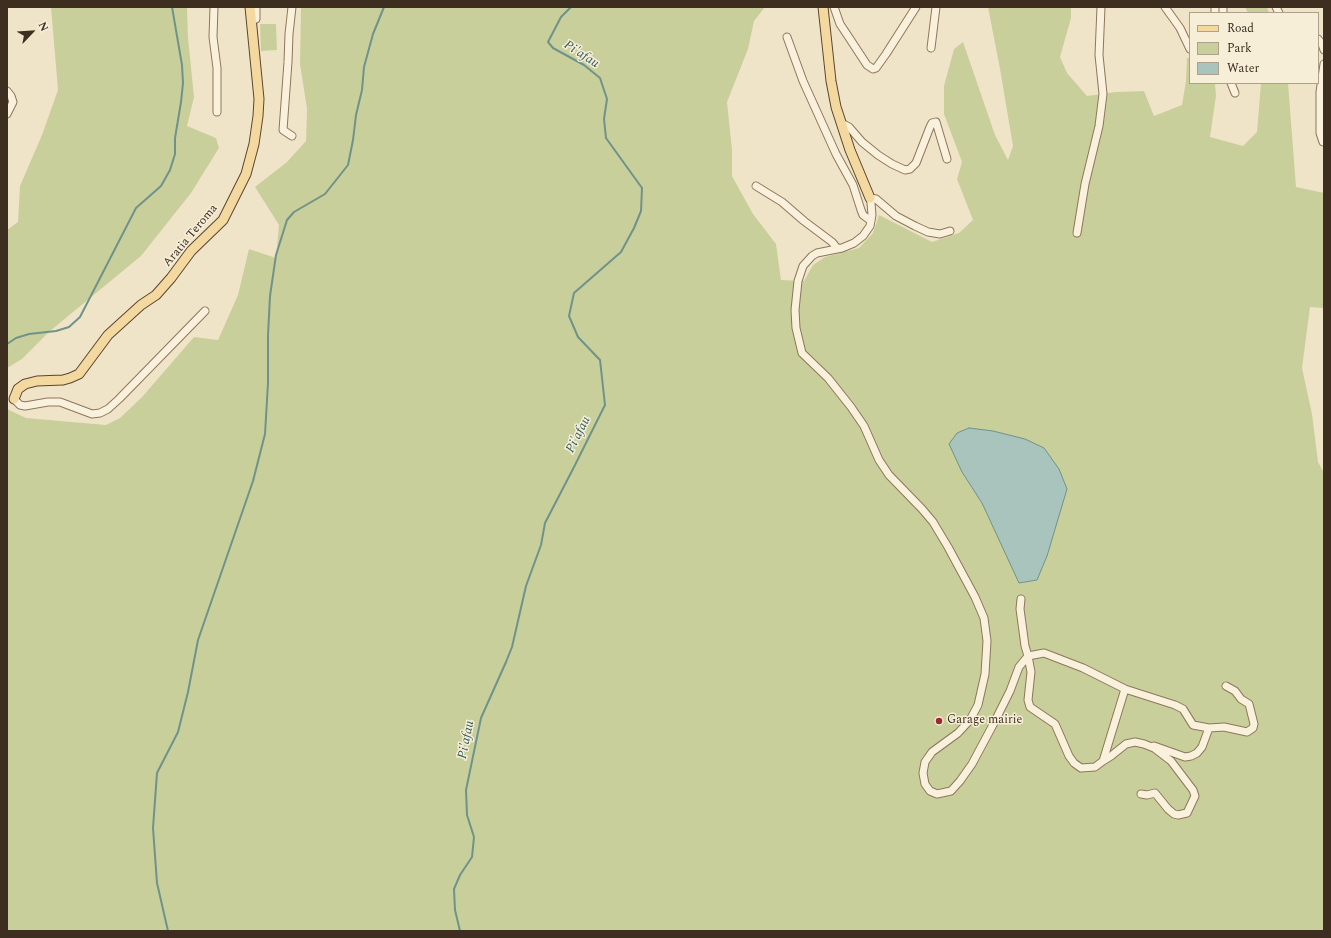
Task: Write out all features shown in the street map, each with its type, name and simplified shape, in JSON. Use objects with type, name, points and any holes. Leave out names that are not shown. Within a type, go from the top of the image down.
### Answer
[{"type":"main road","name":"Aratia Teroma","points":[[14,399],[18,389],[25,384],[37,381],[63,380],[78,374],[108,335],[141,305],[156,295],[191,251],[223,220],[246,174],[258,116],[258,81],[250,21],[250,7]]},
{"type":"main road","points":[[823,7],[831,81],[841,123],[870,198]]},
{"type":"street","points":[[214,7],[213,37],[217,68],[217,112]]},
{"type":"street","points":[[250,21],[256,19],[256,7]]},
{"type":"street","points":[[292,7],[283,130],[292,136]]},
{"type":"street","points":[[834,7],[840,24],[867,65],[873,69],[876,68],[886,54],[916,7]]},
{"type":"street","points":[[931,48],[936,7]]},
{"type":"street","points":[[1078,233],[1085,184],[1099,126],[1102,106],[1102,85],[1099,55],[1101,7]]},
{"type":"street","points":[[1166,7],[1180,28],[1189,46]]},
{"type":"street","points":[[787,37],[803,81],[836,154],[853,186],[860,210],[871,221]]},
{"type":"street","points":[[1319,41],[1324,50]]},
{"type":"street","points":[[1322,142],[1320,133],[1320,92],[1324,64]]},
{"type":"street","points":[[1231,84],[1235,93]]},
{"type":"street","points":[[7,90],[13,102],[7,114]]},
{"type":"street","points":[[841,123],[849,127],[862,142],[882,158],[905,170],[910,169],[916,163],[930,127],[932,123],[936,122],[947,159]]},
{"type":"street","points":[[756,186],[782,202],[832,242],[837,248]]},
{"type":"street","points":[[950,231],[940,234],[928,232],[896,216],[876,199],[870,198],[872,203],[871,221],[863,236],[854,243],[817,253],[812,256],[803,266],[798,281],[795,310],[796,328],[802,353],[828,378],[856,413],[864,426],[879,460],[889,475],[933,522],[948,547],[984,618],[987,641],[985,674],[978,705],[970,720],[958,732],[938,746],[925,762],[923,773],[930,791],[937,794],[951,790],[956,786],[972,764],[1010,691],[1019,667],[1026,658],[1044,653],[1084,668],[1125,689],[1183,709],[1193,725],[1209,728],[1224,727],[1247,732],[1253,728],[1254,724],[1249,704],[1241,699],[1235,691],[1226,686]]},
{"type":"street","points":[[14,399],[20,405],[25,406],[48,402],[60,402],[92,414],[100,413],[108,409],[119,399],[205,311]]},
{"type":"street","points":[[1021,599],[1020,609],[1026,658],[1031,672],[1028,700],[1030,707],[1055,724],[1064,748],[1074,763],[1081,768],[1095,767],[1126,744],[1135,742],[1161,748],[1185,757],[1191,756],[1197,753],[1202,747],[1209,728]]},
{"type":"street","points":[[1103,761],[1125,689]]},
{"type":"street","points":[[1140,794],[1147,795],[1155,793],[1168,809],[1174,814],[1178,815],[1187,813],[1195,796],[1193,790],[1171,761],[1154,748],[1144,744]]},
{"type":"green space","points":[[51,7],[187,7],[188,38],[194,97],[187,126],[216,138],[219,148],[191,193],[141,256],[50,331],[22,359],[7,368],[7,230],[18,222],[20,186],[42,135],[58,90]]},
{"type":"green space","points":[[301,7],[765,7],[754,21],[748,49],[727,102],[732,150],[732,176],[753,214],[776,244],[781,280],[804,281],[813,265],[825,257],[859,248],[873,233],[879,215],[932,242],[959,233],[973,220],[957,179],[962,162],[944,114],[944,86],[954,49],[963,42],[995,135],[1008,160],[1013,146],[988,7],[1071,7],[1071,18],[1060,57],[1067,73],[1087,96],[1116,92],[1144,91],[1154,116],[1182,105],[1186,81],[1187,58],[1189,58],[1189,84],[1215,84],[1216,96],[1210,137],[1243,146],[1257,132],[1261,84],[1288,84],[1296,187],[1324,193],[1324,308],[1310,307],[1302,368],[1312,414],[1318,462],[1324,473],[1324,931],[7,931],[7,409],[26,418],[106,425],[120,418],[142,397],[194,337],[218,340],[238,295],[249,249],[276,258],[279,225],[255,187],[287,162],[306,141],[307,109],[300,64]]},
{"type":"green space","points":[[1245,7],[1267,7],[1269,12],[1248,12]]},
{"type":"green space","points":[[260,24],[276,24],[277,50],[261,51]]},
{"type":"water","points":[[969,428],[993,431],[1025,439],[1044,448],[1059,469],[1067,489],[1047,556],[1037,580],[1019,583],[982,503],[962,472],[949,444],[957,433]]},
{"type":"waterway","points":[[7,344],[16,338],[29,334],[56,331],[69,327],[80,317],[136,208],[161,186],[170,170],[175,154],[175,138],[183,83],[182,65],[172,7]]},
{"type":"waterway","points":[[168,931],[157,883],[153,828],[157,773],[178,732],[188,692],[198,640],[253,481],[265,434],[270,296],[276,255],[287,220],[294,212],[325,194],[348,165],[356,115],[362,90],[364,67],[373,34],[384,7]]},
{"type":"waterway","name":"Pi'afau","points":[[460,931],[455,910],[454,889],[460,875],[472,857],[474,837],[467,815],[466,790],[481,718],[512,647],[526,586],[541,545],[545,523],[605,405],[600,360],[578,337],[569,316],[574,293],[621,252],[641,211],[642,188],[606,138],[604,119],[607,99],[600,78],[584,65],[553,48],[548,42],[561,17],[571,7]]},
{"type":"place","name":"Garage mairie","points":[[939,721]]}]
